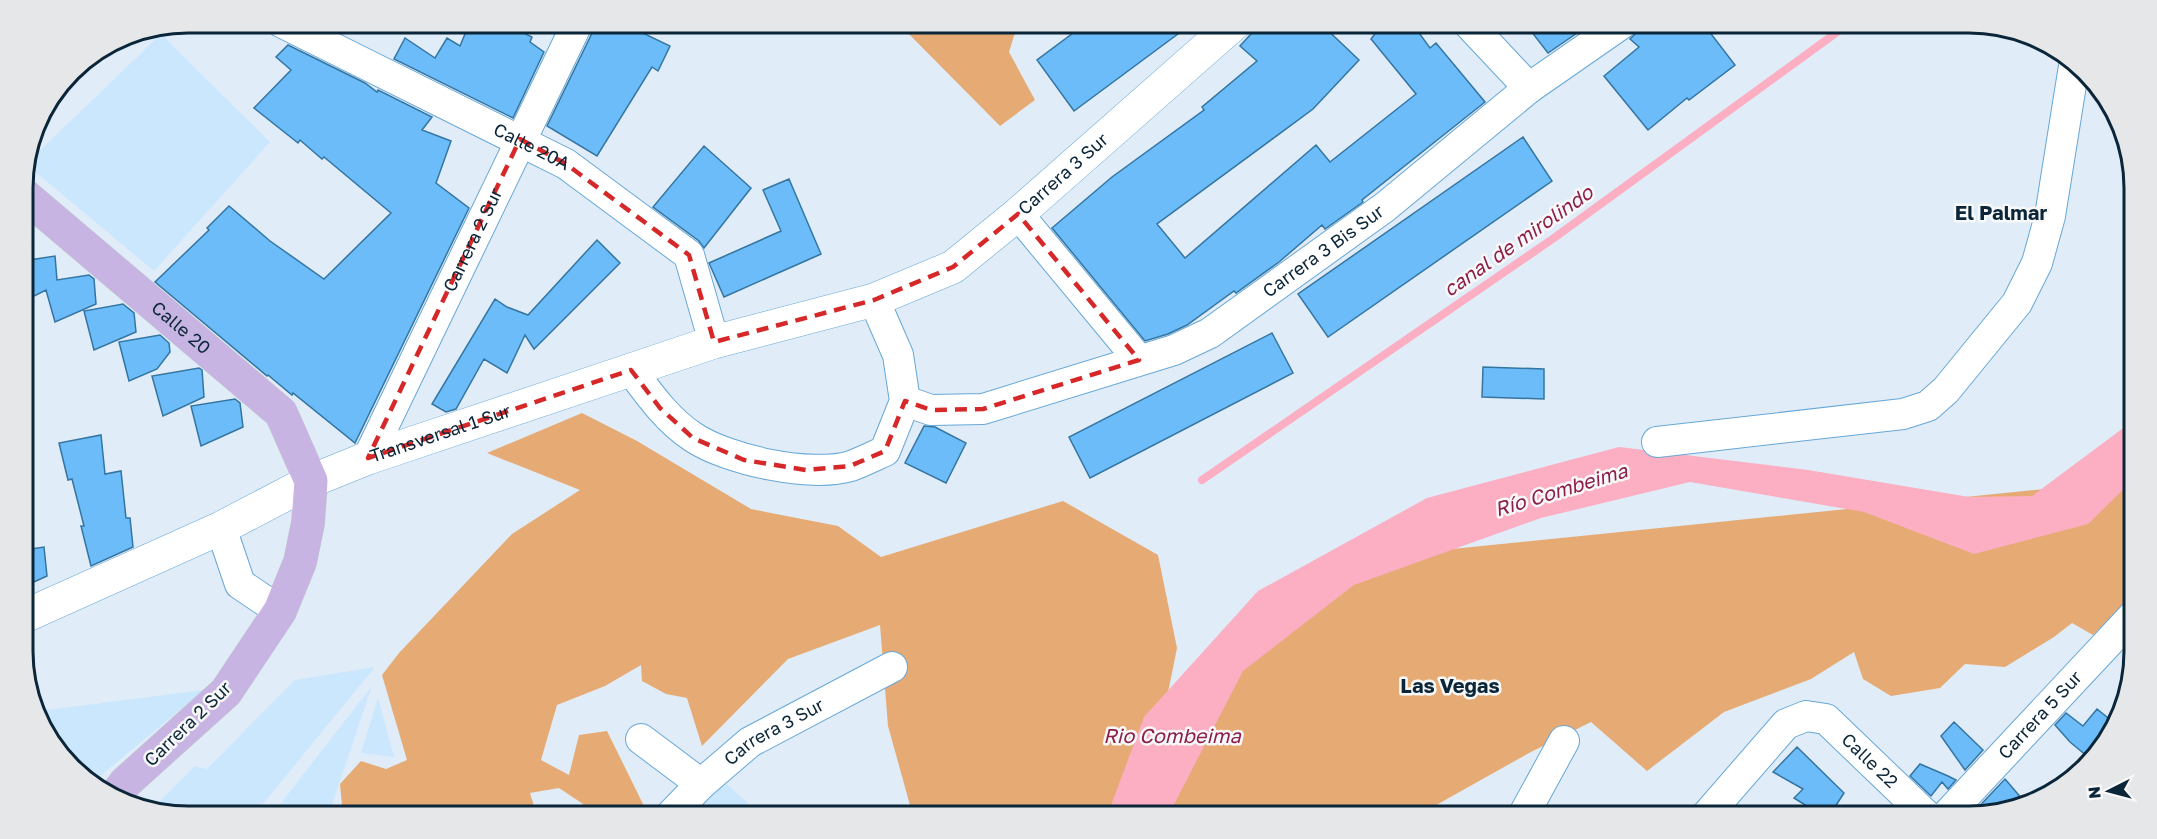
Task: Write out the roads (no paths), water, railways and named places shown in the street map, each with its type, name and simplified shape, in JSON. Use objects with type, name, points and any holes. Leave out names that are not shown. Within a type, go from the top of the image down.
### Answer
[{"type":"main road","name":"Calle 20","points":[[33,202],[281,413],[311,481]]},
{"type":"main road","name":"Carrera 2 Sur","points":[[120,790],[226,692],[280,611],[300,562],[308,523],[311,481]]},
{"type":"street","name":"Calle 20A","points":[[303,33],[520,139],[566,164],[688,255],[714,342]]},
{"type":"street","name":"Carrera 2 Sur","points":[[368,458],[573,33]]},
{"type":"street","name":"Carrera 3 Sur","points":[[874,300],[953,267],[1018,214],[1224,33]]},
{"type":"street","points":[[1477,33],[1529,88]]},
{"type":"street","name":"Carrera 3 Bis Sur","points":[[905,401],[931,410],[984,409],[1174,350],[1210,333],[1384,207],[1529,88],[1608,33]]},
{"type":"street","points":[[1657,442],[1903,414],[1928,406],[1946,390],[2017,303],[2037,262],[2050,216],[2073,73]]},
{"type":"street","points":[[1018,214],[1139,360]]},
{"type":"street","points":[[631,370],[660,408],[693,438],[744,460],[806,470],[849,466],[885,451],[905,401],[898,355],[874,300]]},
{"type":"street","name":"Transversal 1 Sur","points":[[33,612],[221,528],[311,481],[368,458],[714,342],[874,300]]},
{"type":"street","points":[[221,528],[240,584],[280,611]]},
{"type":"street","name":"Carrera 5 Sur","points":[[1956,806],[2124,626]]},
{"type":"street","name":"Carrera 3 Sur","points":[[680,806],[701,784],[750,742],[892,667]]},
{"type":"street","name":"Calle 22","points":[[1715,806],[1786,724],[1806,716],[1826,719],[1917,806]]},
{"type":"street","points":[[640,739],[701,784]]},
{"type":"street","points":[[1528,806],[1564,741]]},
{"type":"water","name":"Rio Combeima","points":[[2124,427],[2124,489],[2088,524],[1974,554],[1864,512],[1690,482],[1541,518],[1354,585],[1243,671],[1173,806],[1111,806],[1144,717],[1258,591],[1427,498],[1619,447],[1808,470],[1969,497],[2032,496]]},
{"type":"waterway","name":"canal de mirolindo","points":[[1202,480],[1554,238],[1836,33]]},
{"type":"district","name":"El Palmar","points":[[2001,213]]},
{"type":"district","name":"Las Vegas","points":[[1450,686]]},
{"type":"water label","name":"Río Combeima","points":[[1561,490]]}]
